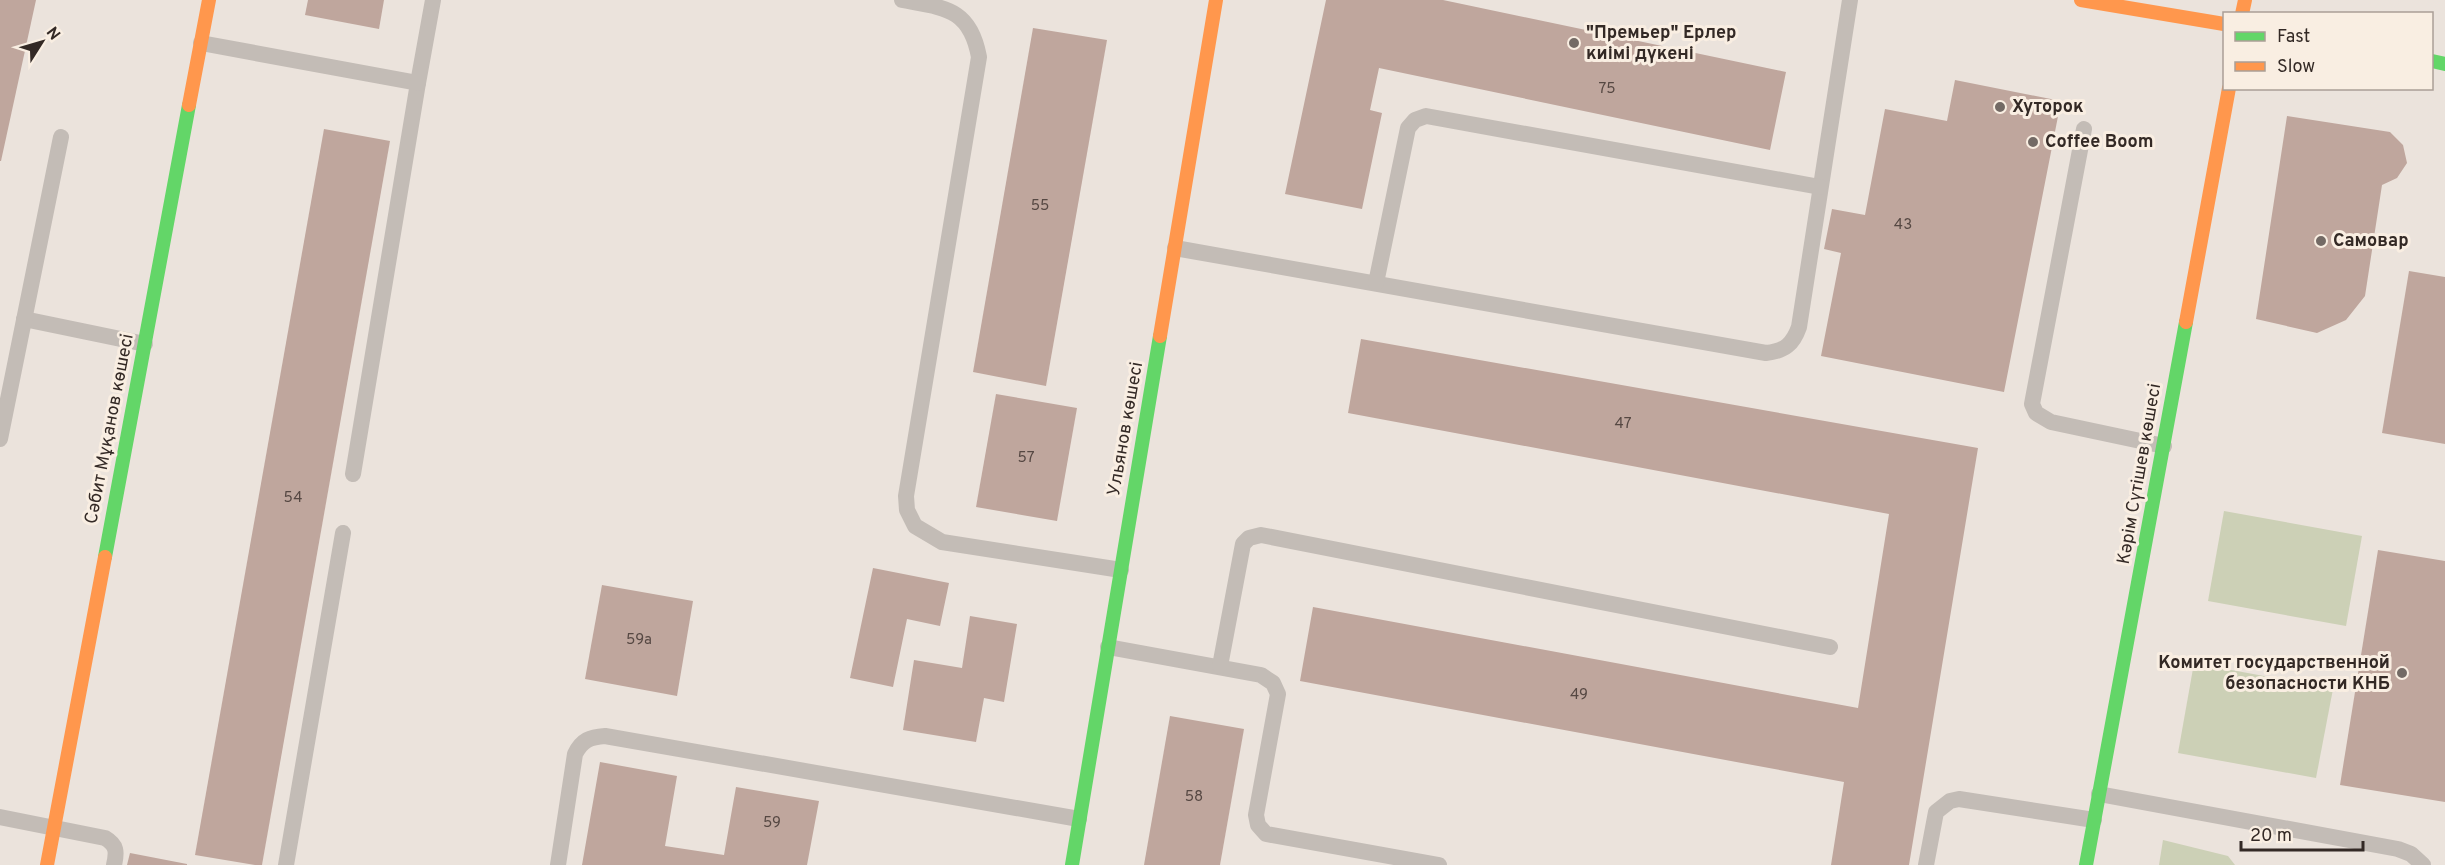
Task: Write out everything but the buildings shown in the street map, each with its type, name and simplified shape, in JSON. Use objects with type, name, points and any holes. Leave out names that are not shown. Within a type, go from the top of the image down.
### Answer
[{"type":"street","name":"Сәбит Мұқанов көшесі","points":[[47,865],[209,0]]},
{"type":"street","name":"Ульянов көшесі","points":[[1072,865],[1216,0]]},
{"type":"street","points":[[2089,1],[2223,24]]},
{"type":"street","name":"Кәрім Сүтішев көшесі","points":[[2086,865],[2229,90]]},
{"type":"lane","points":[[352,474],[433,0]]},
{"type":"lane","points":[[902,0],[947,9],[964,20],[975,37],[979,57],[906,496],[907,510],[915,526],[942,542],[1121,570]]},
{"type":"lane","points":[[1175,248],[1766,353],[1778,352],[1788,347],[1795,339],[1799,327],[1850,0]]},
{"type":"lane","points":[[201,43],[418,83]]},
{"type":"lane","points":[[1376,283],[1404,139],[1408,128],[1415,120],[1426,116],[1821,188]]},
{"type":"lane","points":[[2084,129],[2032,404],[2036,413],[2051,422],[2164,446]]},
{"type":"lane","points":[[0,439],[61,137]]},
{"type":"lane","points":[[24,318],[145,344]]},
{"type":"lane","points":[[286,865],[344,533]]},
{"type":"lane","points":[[1220,666],[1243,544],[1249,538],[1261,535],[1830,647]]},
{"type":"lane","points":[[1108,647],[1262,675],[1273,683],[1278,694],[1256,814],[1258,825],[1266,834],[1439,865]]},
{"type":"lane","points":[[558,865],[575,754],[581,743],[591,737],[617,738],[1079,819]]},
{"type":"lane","points":[[2099,794],[2398,849],[2411,854],[2423,865]]},
{"type":"lane","points":[[1926,865],[1936,812],[1950,801],[1959,799],[2094,820]]},
{"type":"lane","points":[[0,817],[105,838],[114,843],[116,850],[114,865]]},
{"type":"green space","points":[[2224,511],[2362,536],[2346,626],[2208,601]]},
{"type":"green space","points":[[2194,663],[2333,689],[2316,778],[2178,753]]},
{"type":"green space","points":[[2163,840],[2228,856],[2235,865],[2159,865]]},
{"type":"traffic: fast","points":[[2433,61],[2445,64]]},
{"type":"traffic: fast","points":[[105,557],[189,105]]},
{"type":"traffic: fast","points":[[2086,865],[2186,322]]},
{"type":"traffic: fast","points":[[1072,865],[1160,336]]},
{"type":"traffic: slow","points":[[189,105],[209,0]]},
{"type":"traffic: slow","points":[[1160,336],[1216,0]]},
{"type":"traffic: slow","points":[[2081,0],[2223,24]]},
{"type":"traffic: slow","points":[[2242,12],[2245,0]]},
{"type":"traffic: slow","points":[[2186,322],[2229,90]]},
{"type":"traffic: slow","points":[[47,865],[105,557]]},
{"type":"place","name":"\"Премьер\" Ерлер киімі дүкені","points":[[1574,43]]},
{"type":"place","name":"Хуторок","points":[[2000,107]]},
{"type":"place","name":"Coffee Boom","points":[[2033,142]]},
{"type":"place","name":"Самовар","points":[[2321,241]]},
{"type":"place","name":"Комитет государственной безопасности КНБ","points":[[2402,673]]}]
